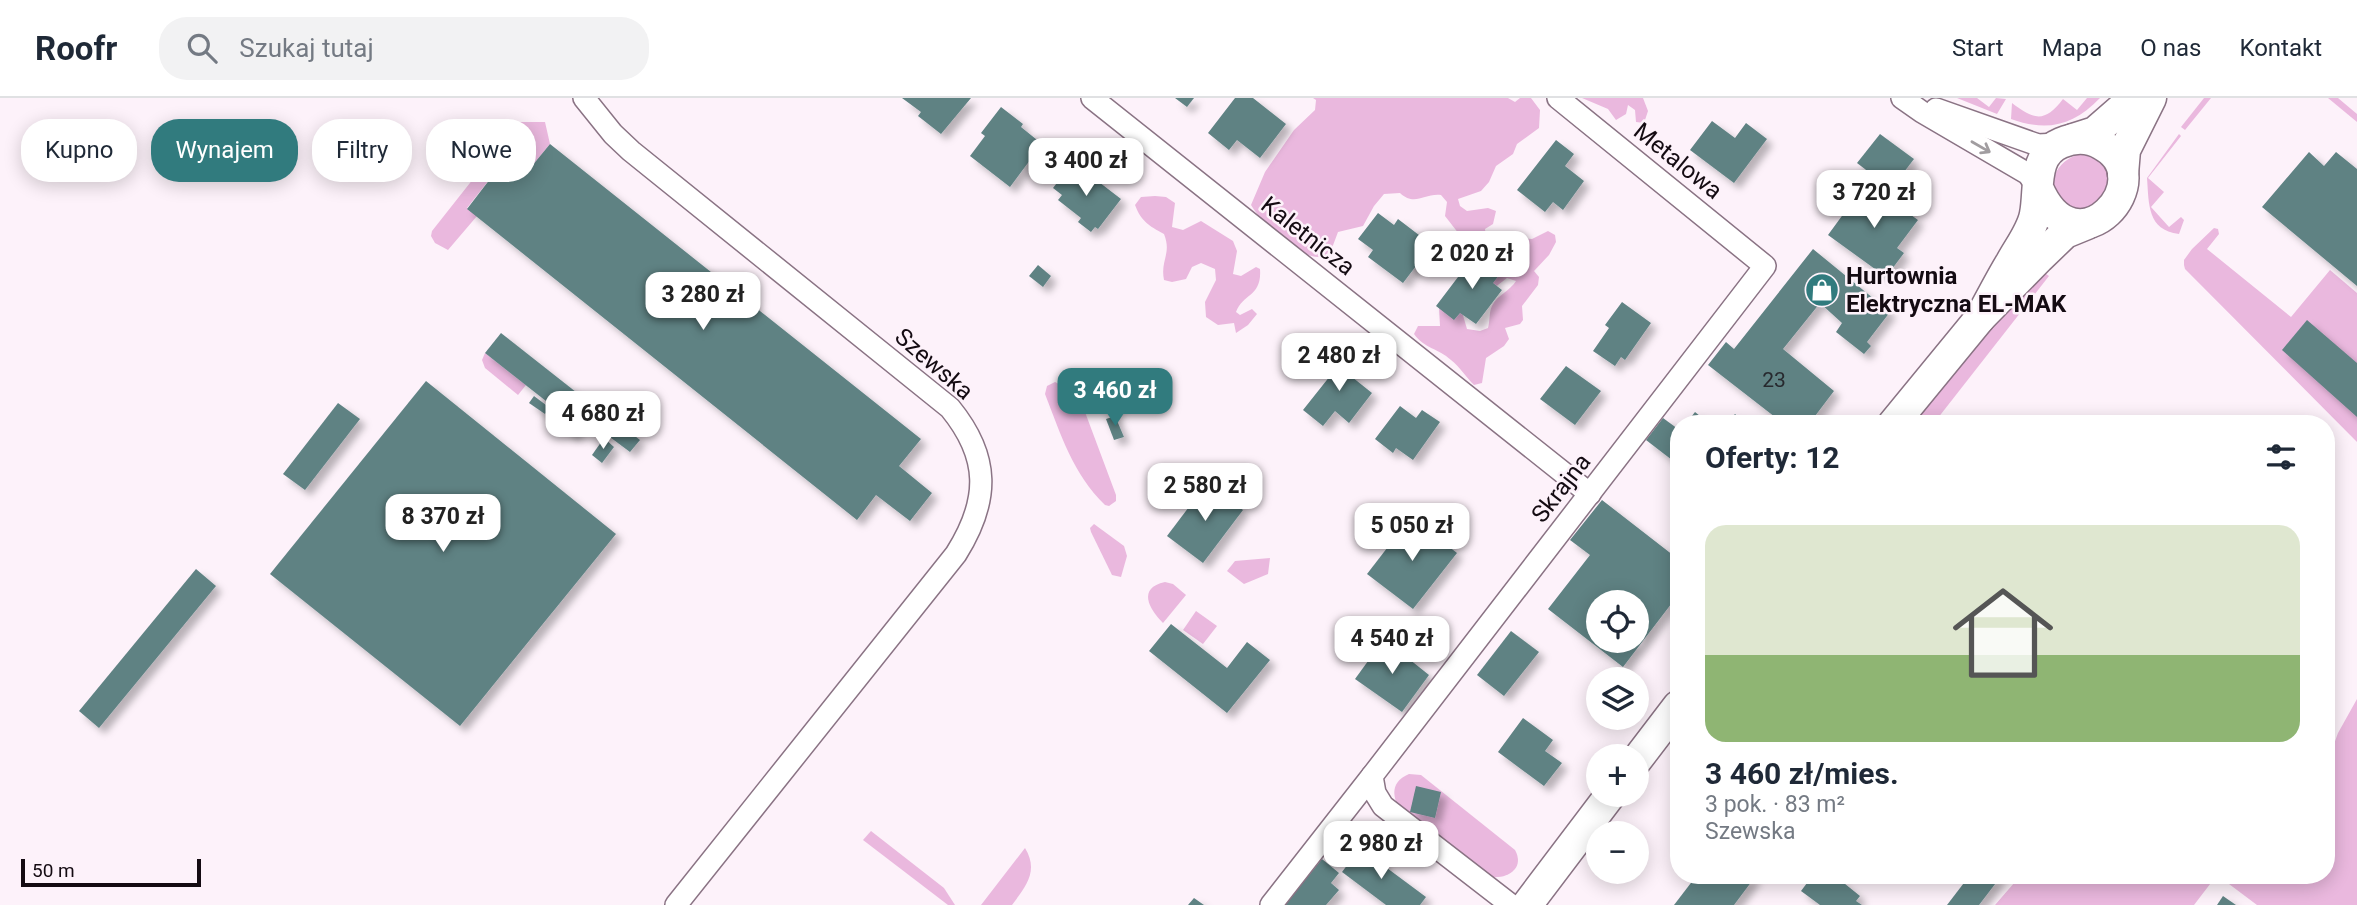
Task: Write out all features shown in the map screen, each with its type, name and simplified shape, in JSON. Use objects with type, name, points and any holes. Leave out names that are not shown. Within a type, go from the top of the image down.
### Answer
[{"type":"main road","points":[[1980,318],[2035,216],[2038,172],[2045,156],[2065,142],[2095,132],[2134,98]]},
{"type":"main road","points":[[1900,415],[1980,318],[2064,233],[2103,219],[2115,206],[2123,191],[2125,150],[2151,98]]},
{"type":"main road","points":[[2065,142],[2090,139],[2105,146],[2118,158],[2123,174]]},
{"type":"main road","points":[[2038,188],[2045,204],[2055,216],[2070,223],[2087,224]]},
{"type":"main road","points":[[1649,744],[1670,716]]},
{"type":"main road","points":[[1527,905],[1601,807]]},
{"type":"street","name":"Szewska","points":[[584,98],[612,134],[631,151],[950,408],[965,427],[975,447],[981,470],[982,492],[977,512],[968,535],[956,554],[676,905]]},
{"type":"street","name":"Kaletnicza","points":[[1092,98],[1590,494]]},
{"type":"street","name":"Metalowa","points":[[1558,98],[1765,265]]},
{"type":"street","points":[[1904,98],[2038,145],[2065,142]]},
{"type":"street","points":[[1904,98],[1922,112],[2028,174],[2038,188]]},
{"type":"street","name":"Skrajna","points":[[1271,905],[1765,265]]},
{"type":"street","points":[[1372,776],[1375,793],[1383,806],[1511,905]]},
{"type":"shaded area","points":[[1313,98],[1508,98],[1515,102],[1520,98],[1531,98],[1540,110],[1539,128],[1517,144],[1513,154],[1496,166],[1489,182],[1481,191],[1458,199],[1460,206],[1467,211],[1488,208],[1496,211],[1493,224],[1485,229],[1486,236],[1491,241],[1532,239],[1548,231],[1555,235],[1556,242],[1549,255],[1534,271],[1539,277],[1538,285],[1522,306],[1523,320],[1520,324],[1505,328],[1509,339],[1504,346],[1486,358],[1482,383],[1474,385],[1446,356],[1423,343],[1414,334],[1418,326],[1440,326],[1439,308],[1460,305],[1467,329],[1480,331],[1488,328],[1494,302],[1516,281],[1507,278],[1494,288],[1461,281],[1451,260],[1459,234],[1445,216],[1447,202],[1441,195],[1410,199],[1400,193],[1384,194],[1363,226],[1338,232],[1325,257],[1315,257],[1294,248],[1264,222],[1251,205],[1265,172],[1294,130],[1315,110],[1316,100]]},
{"type":"shaded area","points":[[1582,98],[1643,98],[1648,111],[1644,123],[1636,122],[1635,110],[1628,105],[1626,114],[1616,120],[1608,109]]},
{"type":"shaded area","points":[[1957,98],[1977,98],[1989,107],[1996,98],[2006,99],[1997,114]]},
{"type":"shaded area","points":[[2087,98],[2100,98],[2080,115],[2059,124],[2036,125],[2011,119],[2012,103],[2033,116],[2039,116],[2051,112],[2063,99],[2077,110]]},
{"type":"shaded area","points":[[2204,98],[2211,98],[2185,130],[2181,127]]},
{"type":"shaded area","points":[[2328,98],[2338,98],[2357,114],[2357,122]]},
{"type":"shaded area","points":[[536,122],[545,122],[550,144],[536,161]]},
{"type":"shaded area","points":[[2179,134],[2181,136],[2148,178],[2164,192],[2151,207],[2169,227],[2181,217],[2184,220],[2179,234],[2169,232],[2155,221],[2150,206],[2147,178]]},
{"type":"shaded area","points":[[2080,154],[2098,159],[2109,174],[2105,201],[2079,211],[2057,198],[2053,183],[2064,162]]},
{"type":"shaded area","points":[[471,182],[487,182],[467,208],[477,216],[448,250],[435,243],[431,236],[432,231]]},
{"type":"shaded area","points":[[1141,197],[1166,197],[1175,203],[1172,227],[1183,230],[1201,221],[1233,241],[1237,251],[1233,274],[1241,276],[1256,267],[1260,269],[1258,285],[1236,312],[1240,315],[1252,309],[1257,314],[1248,325],[1236,333],[1234,323],[1218,325],[1206,317],[1205,302],[1216,280],[1215,269],[1201,263],[1192,267],[1186,279],[1172,282],[1164,280],[1163,267],[1167,247],[1164,234],[1146,222],[1135,205]]},
{"type":"shaded area","points":[[2214,228],[2218,229],[2219,234],[2207,249],[2291,317],[2330,270],[2357,293],[2357,442],[2335,420],[2335,415],[2330,415],[2185,269],[2184,260]]},
{"type":"shaded area","points":[[2039,269],[2049,276],[1940,415],[1917,415]]},
{"type":"shaded area","points":[[485,353],[526,385],[518,395],[485,368],[482,360]]},
{"type":"shaded area","points":[[1055,382],[1065,387],[1082,404],[1116,495],[1116,501],[1109,506],[1105,505],[1084,480],[1063,439],[1045,394],[1047,386]]},
{"type":"shaded area","points":[[1094,524],[1124,546],[1127,556],[1121,577],[1112,575],[1091,532],[1090,528]]},
{"type":"shaded area","points":[[1270,558],[1268,574],[1244,584],[1227,571],[1235,561]]},
{"type":"shaded area","points":[[1165,582],[1173,584],[1186,595],[1163,623],[1153,612],[1148,594],[1156,585]]},
{"type":"shaded area","points":[[1196,611],[1217,626],[1203,644],[1183,630]]},
{"type":"shaded area","points":[[2357,699],[2357,905],[2257,905],[2229,884],[2335,884],[2335,741]]},
{"type":"shaded area","points":[[1409,774],[1421,775],[1515,850],[1518,862],[1513,871],[1503,876],[1491,877],[1397,804],[1395,786]]},
{"type":"shaded area","points":[[871,831],[944,888],[955,905],[948,905],[863,840]]},
{"type":"shaded area","points":[[1025,848],[1031,871],[1026,885],[1012,905],[981,905]]},
{"type":"shaded area","points":[[2013,884],[2210,884],[2194,905],[1995,905]]},
{"type":"building","points":[[902,98],[971,98],[941,134],[918,116],[921,112]]},
{"type":"building","points":[[1175,98],[1194,98],[1187,107]]},
{"type":"building","points":[[1235,98],[1253,98],[1286,124],[1260,158],[1237,140],[1229,150],[1208,133]]},
{"type":"building","points":[[1001,107],[1023,124],[1021,127],[1042,144],[1010,187],[970,156],[985,136],[981,133]]},
{"type":"building","points":[[1712,121],[1735,138],[1746,123],[1767,139],[1734,183],[1690,150]]},
{"type":"building","points":[[1880,134],[1914,159],[1891,189],[1857,163]]},
{"type":"building","points":[[1556,140],[1574,154],[1565,166],[1584,181],[1563,210],[1553,202],[1545,212],[1517,190]]},
{"type":"building","points":[[550,144],[921,439],[899,466],[932,493],[910,521],[876,495],[857,520],[467,209],[488,182],[536,182],[536,161]]},
{"type":"building","points":[[2309,152],[2324,166],[2336,152],[2357,169],[2357,286],[2262,207]]},
{"type":"building","points":[[1070,166],[1080,173],[1082,169],[1121,199],[1098,229],[1095,227],[1091,232],[1078,222],[1081,218],[1058,200],[1062,195],[1053,188]]},
{"type":"building","points":[[1866,183],[1918,220],[1897,248],[1904,253],[1886,277],[1828,235]]},
{"type":"building","points":[[1378,213],[1394,225],[1398,219],[1432,245],[1403,283],[1368,257],[1373,250],[1358,239]]},
{"type":"building","points":[[1813,249],[1890,312],[1867,342],[1871,346],[1864,354],[1836,332],[1842,323],[1820,303],[1783,349],[1834,391],[1816,415],[1772,415],[1708,365],[1726,342],[1734,349]]},
{"type":"building","points":[[1477,252],[1502,271],[1493,283],[1502,290],[1476,324],[1460,313],[1454,320],[1436,306]]},
{"type":"building","points":[[1038,265],[1051,276],[1043,287],[1029,276]]},
{"type":"building","points":[[1622,302],[1651,323],[1625,360],[1621,357],[1615,366],[1593,351],[1609,328],[1605,325]]},
{"type":"building","points":[[2307,320],[2357,363],[2357,417],[2282,350]]},
{"type":"building","points":[[501,333],[595,407],[579,427],[485,353]]},
{"type":"building","points":[[1343,349],[1358,360],[1347,373],[1372,393],[1349,423],[1335,411],[1323,426],[1303,410],[1334,371],[1329,367]]},
{"type":"building","points":[[1566,366],[1601,391],[1575,425],[1540,399]]},
{"type":"building","points":[[426,381],[616,534],[460,726],[270,574]]},
{"type":"building","points":[[534,396],[550,408],[545,414],[529,403]]},
{"type":"building","points":[[338,403],[360,419],[305,490],[283,474]]},
{"type":"building","points":[[1400,406],[1416,418],[1422,410],[1440,422],[1413,460],[1396,448],[1393,453],[1375,439]]},
{"type":"building","points":[[598,407],[640,440],[630,452],[587,420]]},
{"type":"building","points":[[561,416],[578,429],[573,436],[555,421]]},
{"type":"building","points":[[1115,416],[1124,437],[1114,440],[1106,419]]},
{"type":"building","points":[[1663,418],[1670,423],[1670,458],[1646,440]]},
{"type":"building","points":[[604,438],[614,447],[602,463],[592,455]]},
{"type":"building","points":[[1207,483],[1243,510],[1203,563],[1167,536]]},
{"type":"building","points":[[1602,500],[1670,553],[1670,605],[1649,633],[1649,590],[1586,590],[1586,638],[1548,609],[1590,555],[1570,540]]},
{"type":"building","points":[[1411,517],[1457,553],[1413,609],[1367,574]]},
{"type":"building","points":[[196,569],[216,586],[99,728],[79,711]]},
{"type":"building","points":[[1171,624],[1227,668],[1247,642],[1270,660],[1227,713],[1149,651]]},
{"type":"building","points":[[1511,631],[1539,652],[1504,696],[1477,675]]},
{"type":"building","points":[[1384,639],[1429,675],[1402,712],[1355,679]]},
{"type":"building","points":[[1605,653],[1634,653],[1623,667]]},
{"type":"building","points":[[1523,718],[1553,740],[1545,751],[1562,763],[1544,786],[1498,752]]},
{"type":"building","points":[[1416,786],[1441,792],[1435,818],[1410,812]]},
{"type":"building","points":[[1360,848],[1426,897],[1420,905],[1386,905],[1342,872]]},
{"type":"building","points":[[1322,859],[1339,873],[1331,883],[1339,890],[1326,905],[1284,905]]},
{"type":"building","points":[[1690,884],[1750,884],[1734,905],[1674,905]]},
{"type":"building","points":[[1806,884],[1845,884],[1860,896],[1856,901],[1862,905],[1820,905],[1801,891]]},
{"type":"building","points":[[1963,884],[1995,884],[1979,905],[1947,905]]},
{"type":"building","points":[[2223,896],[2236,905],[2217,905]]},
{"type":"building","points":[[1194,898],[1204,905],[1188,905]]},
{"type":"place","name":"Hurtownia Elektryczna EL-MAK","points":[[1822,290]]}]
